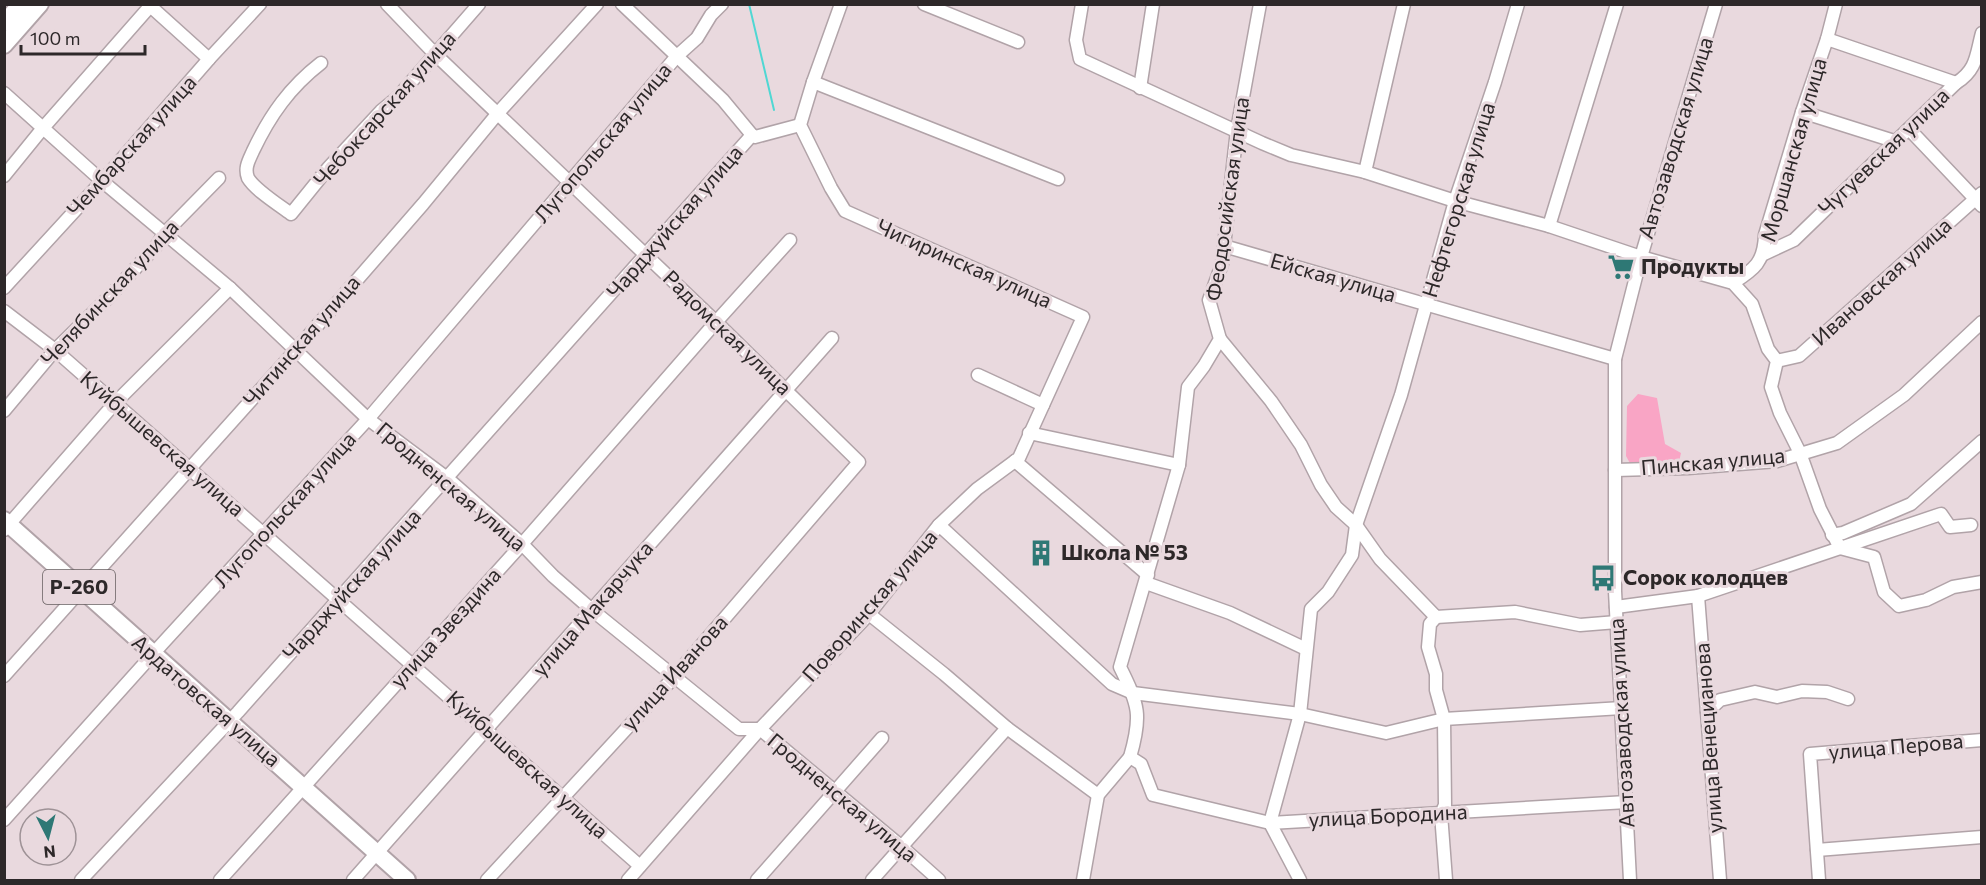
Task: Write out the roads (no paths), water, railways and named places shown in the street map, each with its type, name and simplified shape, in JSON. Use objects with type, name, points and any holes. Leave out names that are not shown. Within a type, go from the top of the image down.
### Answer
[{"type":"highway","points":[[4,23],[21,4]]},
{"type":"highway","points":[[4,45],[40,4]]},
{"type":"highway","name":"Ардатовская улица","points":[[6,525],[407,880]]},
{"type":"street","name":"Чембарская улица","points":[[4,288],[260,4]]},
{"type":"street","name":"Радомская улица","points":[[387,4],[435,54],[859,462]]},
{"type":"street","name":"Чебоксарская улица","points":[[321,63],[303,77],[266,124],[247,165],[247,175],[252,184],[291,214],[329,167],[381,111],[398,97],[479,4]]},
{"type":"street","name":"Читинская улица","points":[[4,676],[296,350],[423,204],[498,113],[597,4]]},
{"type":"street","points":[[622,4],[723,100],[752,135]]},
{"type":"street","name":"Лугопольская улица","points":[[4,820],[368,419],[676,56],[697,38],[703,26],[722,4]]},
{"type":"street","points":[[800,125],[841,4]]},
{"type":"street","points":[[924,4],[1017,42]]},
{"type":"street","points":[[1082,4],[1076,40],[1080,59],[1291,155],[1365,172],[1733,283],[1752,304],[1768,349],[1777,361],[1771,387],[1780,413],[1800,453],[1820,509],[1840,548],[1874,557],[1884,592],[1899,606],[1926,600],[1953,587],[1982,582]]},
{"type":"street","points":[[1140,88],[1153,4]]},
{"type":"street","name":"Феодосийская улица","points":[[1220,339],[1209,300],[1222,264],[1237,130],[1260,4]]},
{"type":"street","points":[[1365,172],[1404,4]]},
{"type":"street","name":"Нефтегорская улица","points":[[1270,823],[1300,714],[1311,609],[1328,592],[1352,555],[1356,525],[1401,395],[1455,201],[1495,82],[1518,4]]},
{"type":"street","points":[[1548,226],[1617,4]]},
{"type":"street","name":"Автозаводская улица","points":[[1630,880],[1616,607],[1615,359],[1641,257],[1716,4]]},
{"type":"street","name":"Моршанская улица","points":[[1733,283],[1748,273],[1764,254],[1765,236],[1836,4]]},
{"type":"street","points":[[4,176],[150,5],[209,59]]},
{"type":"street","name":"Чугуевская улица","points":[[1764,254],[1794,240],[1894,141],[1966,76],[1974,66],[1982,33]]},
{"type":"street","points":[[1827,39],[1956,83]]},
{"type":"street","points":[[813,82],[1058,179]]},
{"type":"street","name":"Гродненская улица","points":[[4,93],[102,181],[230,288],[368,419],[447,478],[592,610],[739,729],[760,729],[939,880]]},
{"type":"street","points":[[1802,112],[1894,141]]},
{"type":"street","name":"Чарджуйская улица","points":[[81,880],[230,721],[752,135],[755,137],[800,125]]},
{"type":"street","name":"Чигиринская улица","points":[[800,125],[845,211],[1083,317]]},
{"type":"street","points":[[1909,129],[1979,199]]},
{"type":"street","name":"Челябинская улица","points":[[4,411],[55,350],[108,298],[157,245],[165,233],[219,178]]},
{"type":"street","name":"Ивановская улица","points":[[1777,361],[1799,356],[1979,199]]},
{"type":"street","name":"улица Звездина","points":[[220,880],[522,544],[790,240]]},
{"type":"street","name":"Ейская улица","points":[[1224,246],[1615,359]]},
{"type":"street","points":[[6,525],[115,403],[230,288]]},
{"type":"street","name":"Куйбышевская улица","points":[[4,311],[55,350],[414,664],[640,866]]},
{"type":"street","name":"Поворинская улица","points":[[628,880],[760,729],[869,614],[939,525],[977,489],[1018,458],[1083,317]]},
{"type":"street","name":"Пинская улица","points":[[1615,470],[1688,468],[1777,461],[1837,443],[1904,395],[1982,322]]},
{"type":"street","name":"улица Макарчука","points":[[353,880],[832,338]]},
{"type":"street","points":[[1083,880],[1098,795],[1130,757],[1139,722],[1133,693],[1120,667],[1179,465],[1188,387],[1220,339],[1271,401],[1301,445],[1321,485],[1336,507],[1356,525],[1380,559],[1436,617]]},
{"type":"street","points":[[978,375],[1043,405]]},
{"type":"street","points":[[1029,432],[1179,465]]},
{"type":"street","points":[[1832,535],[1843,533],[1911,504],[1982,441]]},
{"type":"street","points":[[1015,461],[1147,579],[1306,649]]},
{"type":"street","name":"улица Иванова","points":[[487,880],[675,676],[859,462]]},
{"type":"street","points":[[1616,607],[1698,596],[1941,514],[1950,527],[1971,525]]},
{"type":"street","points":[[939,525],[1112,684],[1133,693],[1300,714],[1386,733],[1444,719],[1622,708]]},
{"type":"street","name":"улица Венецианова","points":[[1698,596],[1720,880]]},
{"type":"street","points":[[1446,880],[1441,813],[1445,805],[1444,719],[1436,690],[1436,674],[1428,647],[1430,624],[1436,617],[1515,612],[1580,626],[1617,622]]},
{"type":"street","points":[[869,614],[1007,728],[1098,795]]},
{"type":"street","points":[[1707,712],[1720,700],[1755,692],[1777,698],[1802,691],[1827,692],[1848,699]]},
{"type":"street","points":[[872,880],[1007,728]]},
{"type":"street","points":[[757,880],[882,738]]},
{"type":"street","name":"улица Перова","points":[[1817,850],[1810,754],[1982,740]]},
{"type":"street","name":"улица Бородина","points":[[1130,757],[1141,764],[1153,795],[1270,823],[1627,802]]},
{"type":"street","points":[[1270,823],[1300,880]]},
{"type":"street","points":[[1819,880],[1817,850],[1982,837]]},
{"type":"waterway","points":[[749,4],[774,110]]},
{"type":"place","name":"Продукты","points":[[1621,267]]},
{"type":"place","name":"Школа № 53","points":[[1041,553]]},
{"type":"place","name":"Сорок колодцев","points":[[1603,578]]}]
